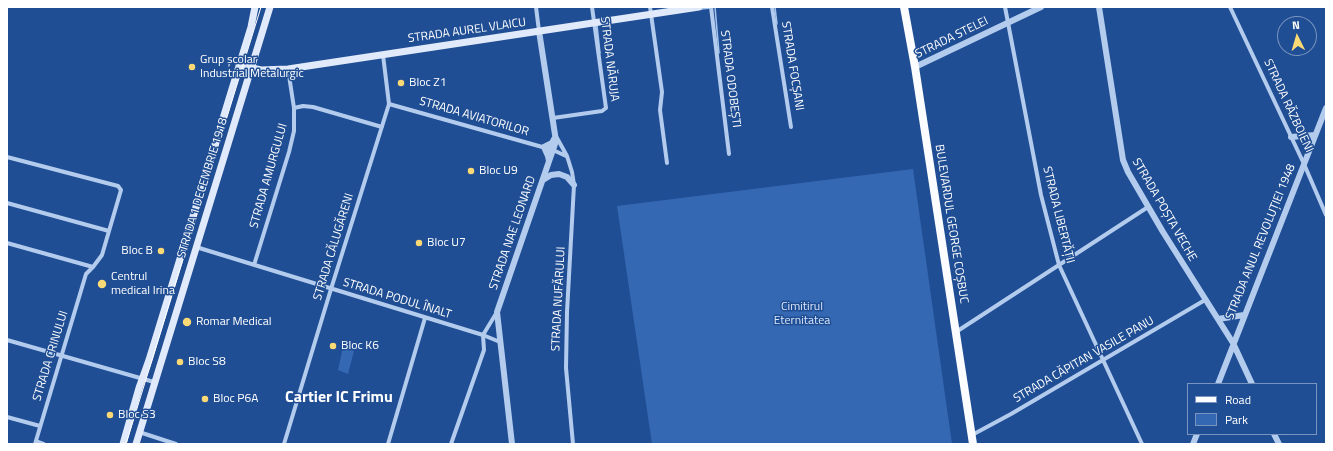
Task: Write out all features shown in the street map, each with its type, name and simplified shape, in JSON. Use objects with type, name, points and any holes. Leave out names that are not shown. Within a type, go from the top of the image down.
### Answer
[{"type":"main road","name":"STRADA 1 DECEMBRIE 1918","points":[[123,444],[142,378],[149,360],[251,27],[255,7]]},
{"type":"main road","name":"STRADA 1 DECEMBRIE 1918","points":[[136,444],[270,7]]},
{"type":"main road","name":"STRADA AUREL VLAICU","points":[[239,65],[261,70],[288,69],[539,32],[594,23],[650,11],[699,7]]},
{"type":"main road","name":"BULEVARDUL GEORGE COȘBUC","points":[[904,7],[915,67],[973,444]]},
{"type":"street","points":[[536,7],[539,32]]},
{"type":"street","name":"STRADA NĂRUJA","points":[[553,118],[602,111],[606,108],[592,7]]},
{"type":"street","name":"STRADA ODOBEȘTI","points":[[711,7],[729,154]]},
{"type":"street","name":"STRADA FOCȘANI","points":[[772,7],[791,127]]},
{"type":"street","name":"STRADA LIBERTĂȚII","points":[[1005,7],[1041,195],[1059,265],[1142,444]]},
{"type":"street","name":"STRADA STELEI","points":[[915,67],[1041,7]]},
{"type":"street","name":"STRADA POȘTA VECHE","points":[[1099,7],[1123,160],[1148,207],[1233,343],[1252,383]]},
{"type":"street","name":"STRADA RĂZBOIENI","points":[[1230,7],[1304,164],[1326,215]]},
{"type":"street","points":[[650,11],[662,92],[660,110],[667,163]]},
{"type":"street","name":"STRADA NAE LEONARD","points":[[512,444],[497,312],[543,180],[556,136],[539,32]]},
{"type":"street","name":"STRADA CĂLUGĂRENI","points":[[284,444],[389,104],[384,55]]},
{"type":"street","name":"STRADA AMURGULUI","points":[[254,265],[294,132],[294,108],[288,69]]},
{"type":"street","name":"STRADA AVIATORILOR","points":[[389,104],[553,150]]},
{"type":"street","points":[[294,108],[303,106],[313,107],[382,127]]},
{"type":"street","name":"STRADA ANUL REVOLUȚIEI 1948","points":[[1218,383],[1326,108]]},
{"type":"street","points":[[1291,137],[1315,135]]},
{"type":"street","points":[[549,162],[544,148],[552,143],[556,136]]},
{"type":"street","name":"STRADA NUFĂRULUI","points":[[556,136],[572,172],[574,185],[566,346],[566,368],[573,444]]},
{"type":"street","points":[[553,150],[566,156]]},
{"type":"street","points":[[7,157],[118,186],[121,190],[102,255],[93,267],[7,243]]},
{"type":"street","points":[[543,180],[551,175],[559,174],[567,177],[574,185]]},
{"type":"street","points":[[7,203],[109,231]]},
{"type":"street","points":[[956,332],[1148,207]]},
{"type":"street","name":"STRADA PODUL ÎNALT","points":[[196,248],[483,335],[500,342]]},
{"type":"street","name":"STRADA CRINULUI","points":[[35,443],[86,274],[93,267]]},
{"type":"street","name":"STRADA CĂPITAN VASILE PANU","points":[[972,435],[1205,300]]},
{"type":"street","points":[[451,444],[484,350],[483,335],[497,312]]},
{"type":"street","points":[[1218,319],[1244,315]]},
{"type":"street","points":[[388,444],[425,318]]},
{"type":"street","points":[[7,340],[154,382]]},
{"type":"street","points":[[7,417],[40,426]]},
{"type":"street","points":[[140,432],[176,444]]},
{"type":"street","points":[[1274,435],[1279,444]]},
{"type":"street","points":[[35,443],[44,444]]},
{"type":"green space","name":"Cimitirul Eternitatea","points":[[913,169],[952,444],[652,444],[617,206]]},
{"type":"green space","points":[[343,347],[354,351],[348,374],[338,370]]},
{"type":"waterway","points":[[715,7],[719,53]]},
{"type":"waterway","points":[[775,7],[777,24]]},
{"type":"waterway","points":[[701,9],[711,8]]},
{"type":"waterway","points":[[597,25],[600,53]]},
{"type":"tram line","points":[[126,444],[261,7]]},
{"type":"place","name":"Grup școlar Industrial Metalurgic","points":[[192,67]]},
{"type":"place","name":"Bloc Z1","points":[[401,83]]},
{"type":"place","name":"Bloc U9","points":[[471,171]]},
{"type":"place","name":"Bloc U7","points":[[419,243]]},
{"type":"place","name":"Bloc B","points":[[161,251]]},
{"type":"place","name":"Centrul medical Irina","points":[[102,284]]},
{"type":"place","name":"Romar Medical","points":[[187,322]]},
{"type":"place","name":"Bloc K6","points":[[333,346]]},
{"type":"place","name":"Bloc S8","points":[[180,362]]},
{"type":"place","name":"Bloc P6A","points":[[205,399]]},
{"type":"place","name":"Bloc S3","points":[[110,415]]},
{"type":"district","name":"Cartier IC Frimu","points":[[339,398]]}]
